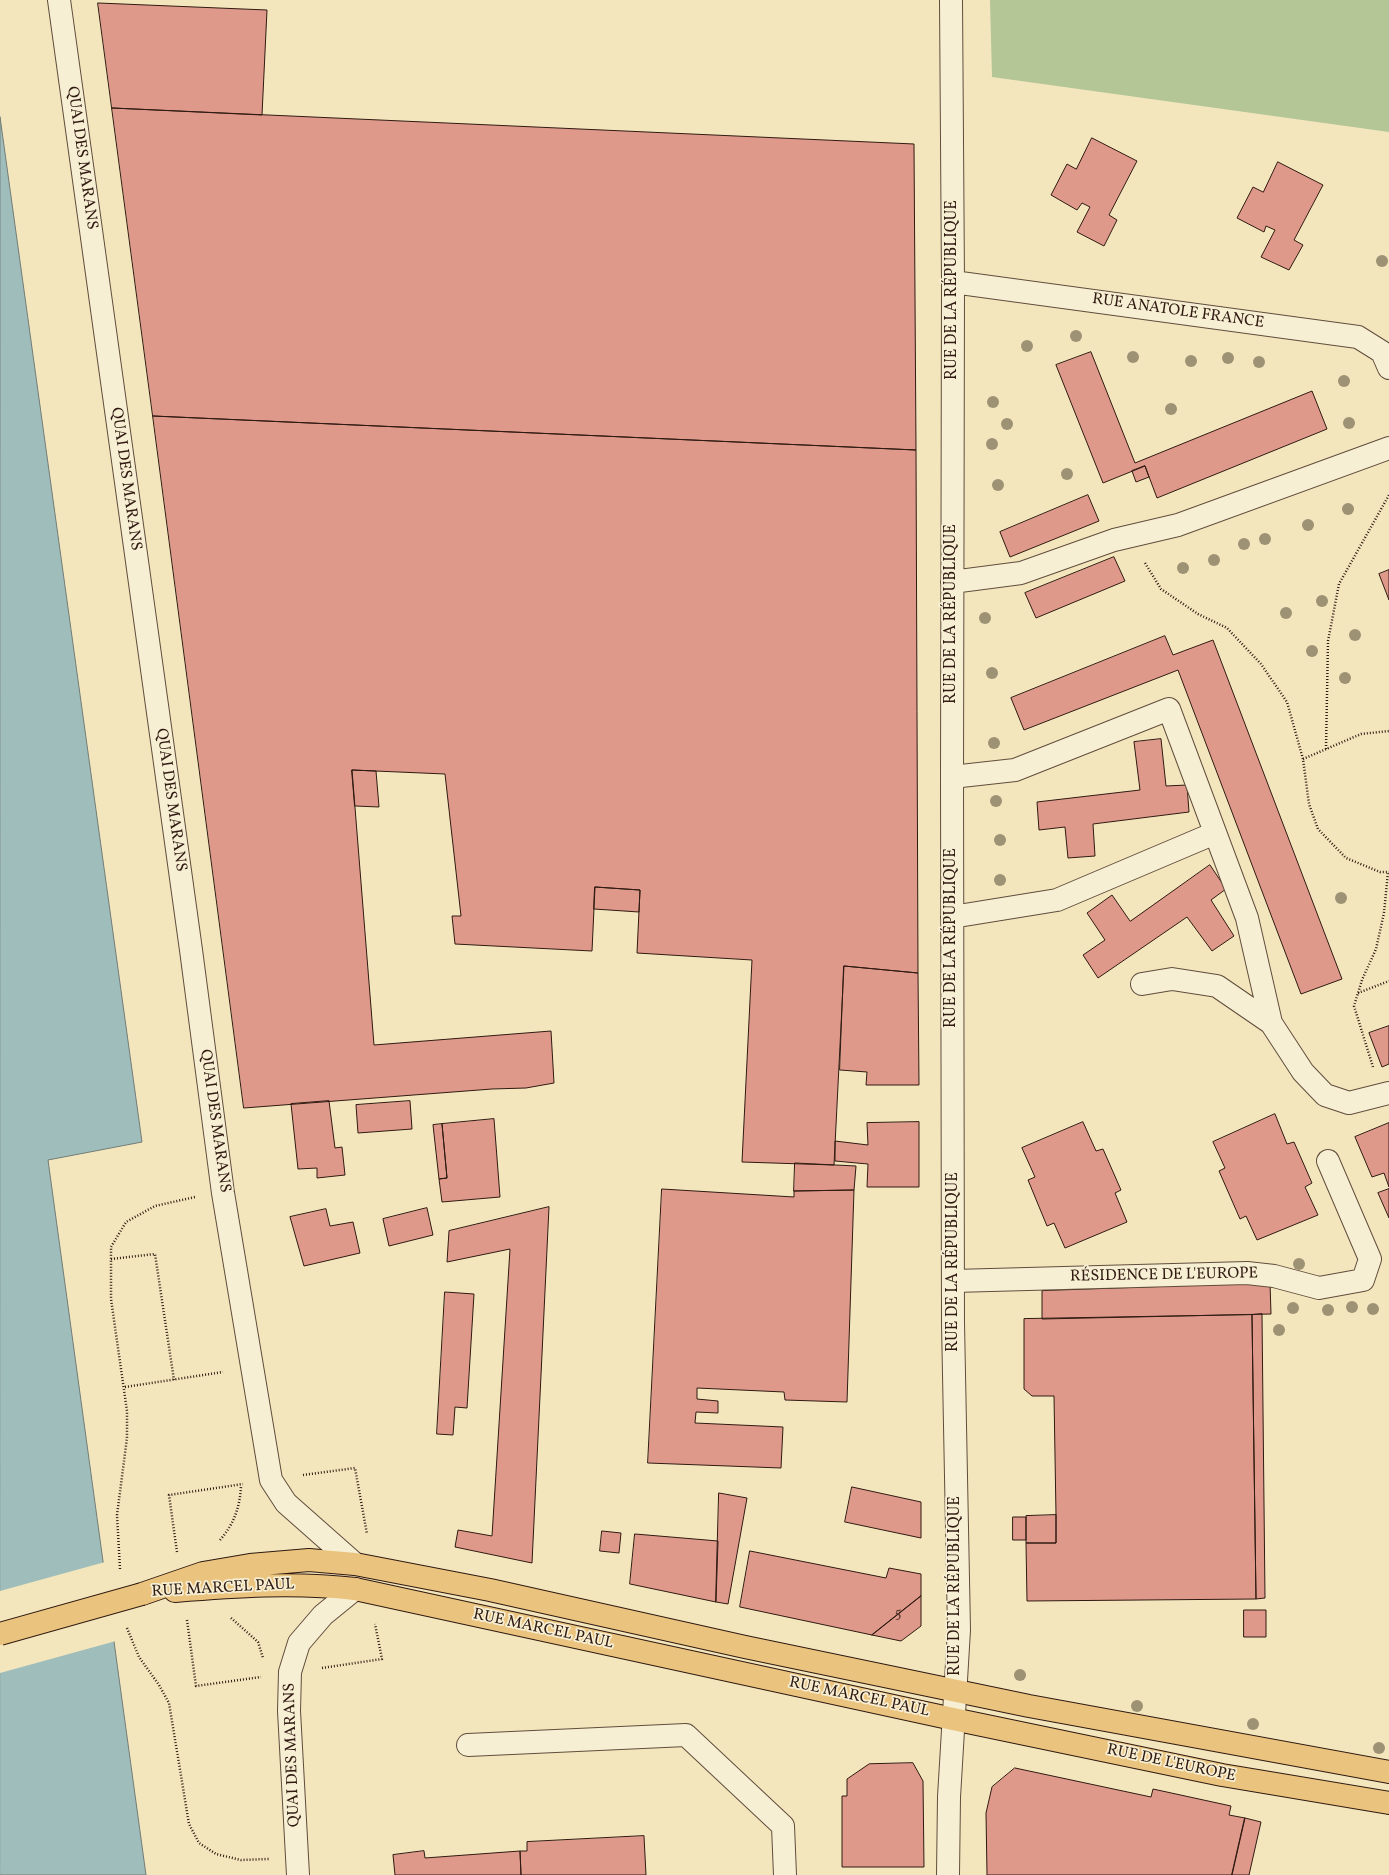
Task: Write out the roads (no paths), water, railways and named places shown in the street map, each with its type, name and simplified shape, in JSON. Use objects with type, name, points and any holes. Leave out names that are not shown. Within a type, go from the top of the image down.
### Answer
[{"type":"main road","name":"RUE MARCEL PAUL","points":[[142,1594],[203,1573],[250,1565],[309,1560],[356,1564],[490,1590],[745,1647],[955,1689]]},
{"type":"main road","name":"RUE MARCEL PAUL","points":[[142,1594],[211,1588],[285,1585],[323,1585],[355,1589],[953,1719]]},
{"type":"main road","points":[[0,1634],[142,1594]]},
{"type":"main road","name":"RUE DE L'EUROPE","points":[[955,1689],[1029,1706],[1389,1772]]},
{"type":"main road","name":"RUE DE L'EUROPE","points":[[953,1719],[1249,1780],[1389,1803]]},
{"type":"street","name":"QUAI DES MARANS","points":[[59,0],[191,950],[223,1194],[271,1480],[286,1503],[356,1564]]},
{"type":"street","name":"RUE DE LA RÉPUBLIQUE","points":[[948,1875],[949,1797],[959,1630],[954,1281],[952,917],[953,282],[951,0]]},
{"type":"street","name":"RUE ANATOLE FRANCE","points":[[953,282],[1358,337],[1382,352],[1389,368]]},
{"type":"street","points":[[952,582],[1021,573],[1114,540],[1178,525],[1389,448]]},
{"type":"street","points":[[952,777],[1015,770],[1168,709],[1247,918],[1271,1023],[1303,1072],[1325,1095],[1349,1103],[1385,1094]]},
{"type":"street","points":[[952,917],[1057,900],[1215,833]]},
{"type":"street","points":[[1142,984],[1172,979],[1217,986],[1271,1023]]},
{"type":"street","name":"RÉSIDENCE DE L'EUROPE","points":[[954,1281],[1247,1273],[1274,1276],[1319,1288],[1363,1280],[1370,1259],[1328,1161]]},
{"type":"street","name":"QUAI DES MARANS","points":[[298,1875],[289,1711],[290,1672],[299,1643],[323,1615],[355,1589]]},
{"type":"street","points":[[468,1745],[686,1735],[782,1826],[785,1875]]},
{"type":"water","points":[[0,117],[142,1142],[48,1160],[146,1875],[0,1875]]}]
